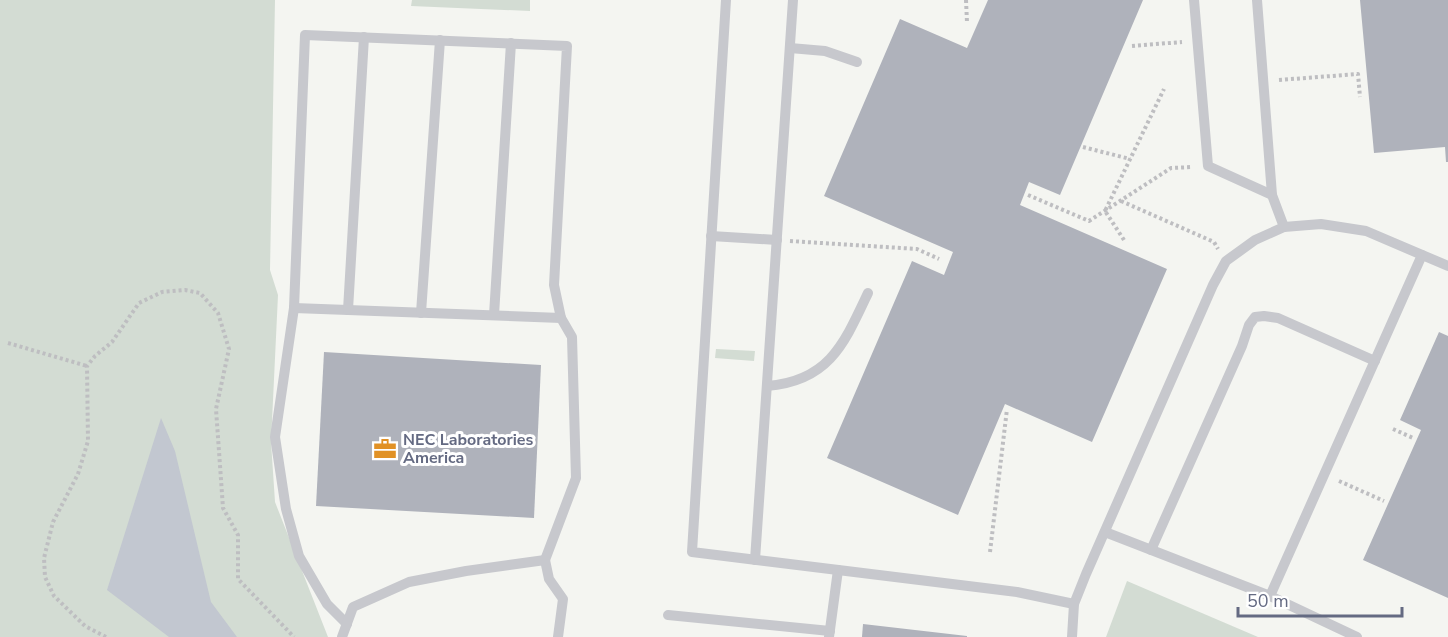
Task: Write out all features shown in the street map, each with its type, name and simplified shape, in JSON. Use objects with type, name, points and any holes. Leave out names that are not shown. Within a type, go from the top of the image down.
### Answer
[{"type":"lane","points":[[726,0],[692,552],[1017,592],[1074,604]]},
{"type":"lane","points":[[755,560],[793,0]]},
{"type":"lane","points":[[1194,0],[1208,166],[1272,195]]},
{"type":"lane","points":[[1257,0],[1272,195],[1284,228]]},
{"type":"lane","points":[[347,624],[327,604],[299,556],[286,509],[275,437],[294,308],[305,34],[567,46],[554,285],[561,318],[572,337],[576,478],[545,560],[549,579],[563,599],[558,637]]},
{"type":"lane","points":[[348,310],[364,37]]},
{"type":"lane","points":[[421,313],[440,40]]},
{"type":"lane","points":[[494,315],[511,43]]},
{"type":"lane","points":[[790,48],[825,51],[857,62]]},
{"type":"lane","points":[[1072,637],[1074,604],[1213,285],[1226,261],[1255,240],[1284,228],[1321,224],[1366,231],[1448,266]]},
{"type":"lane","points":[[711,237],[777,240]]},
{"type":"lane","points":[[1270,596],[1422,255]]},
{"type":"lane","points":[[767,386],[784,385],[802,379],[820,369],[834,355],[850,332],[868,293]]},
{"type":"lane","points":[[294,308],[561,318]]},
{"type":"lane","points":[[1151,550],[1242,346],[1249,325],[1256,317],[1278,318],[1375,361]]},
{"type":"lane","points":[[1105,532],[1270,596],[1357,637]]},
{"type":"lane","points":[[342,637],[353,607],[409,582],[545,560]]},
{"type":"lane","points":[[668,615],[830,634],[838,570]]},
{"type":"path","points":[[966,0],[967,22]]},
{"type":"path","points":[[1132,46],[1197,41]]},
{"type":"path","points":[[1263,81],[1358,74],[1360,97]]},
{"type":"path","points":[[1106,211],[1164,89]]},
{"type":"path","points":[[1083,147],[1130,159]]},
{"type":"path","points":[[1028,195],[1089,221],[1171,168],[1208,166]]},
{"type":"path","points":[[1120,201],[1214,242],[1226,261]]},
{"type":"path","points":[[1106,211],[1124,240]]},
{"type":"path","points":[[777,240],[917,249],[939,259]]},
{"type":"path","points":[[106,637],[85,626],[54,596],[45,577],[44,558],[53,522],[78,474],[88,441],[87,366],[112,342],[139,303],[162,292],[185,290],[200,293],[219,313],[230,348],[216,408],[223,508],[238,535],[238,579],[294,637]]},
{"type":"path","points":[[8,343],[87,366]]},
{"type":"path","points":[[990,552],[1007,410]]},
{"type":"path","points":[[1393,429],[1413,438]]},
{"type":"path","points":[[1324,474],[1384,501]]},
{"type":"shaded area","points":[[0,0],[275,0],[270,270],[278,295],[271,442],[275,502],[328,637],[0,637]]},
{"type":"shaded area","points":[[412,0],[530,0],[530,11],[411,6]]},
{"type":"shaded area","points":[[716,349],[755,351],[754,361],[715,358]]},
{"type":"shaded area","points":[[161,418],[175,451],[211,602],[237,637],[169,637],[107,590]]},
{"type":"shaded area","points":[[1127,581],[1258,637],[1106,637]]},
{"type":"building","points":[[988,0],[1143,0],[1060,195],[1029,182],[1020,205],[1167,269],[1092,442],[1005,404],[958,515],[827,458],[912,261],[944,275],[953,252],[824,196],[900,19],[967,48]]},
{"type":"building","points":[[1360,0],[1448,0],[1448,162],[1446,162],[1445,147],[1374,153]]},
{"type":"building","points":[[1439,332],[1448,336],[1448,598],[1363,560],[1421,430],[1400,420]]},
{"type":"building","points":[[324,352],[541,365],[534,518],[316,506]]},
{"type":"building","points":[[863,624],[967,636],[967,637],[862,637]]},
{"type":"place","name":"NEC Laboratories America","points":[[385,449]]}]
